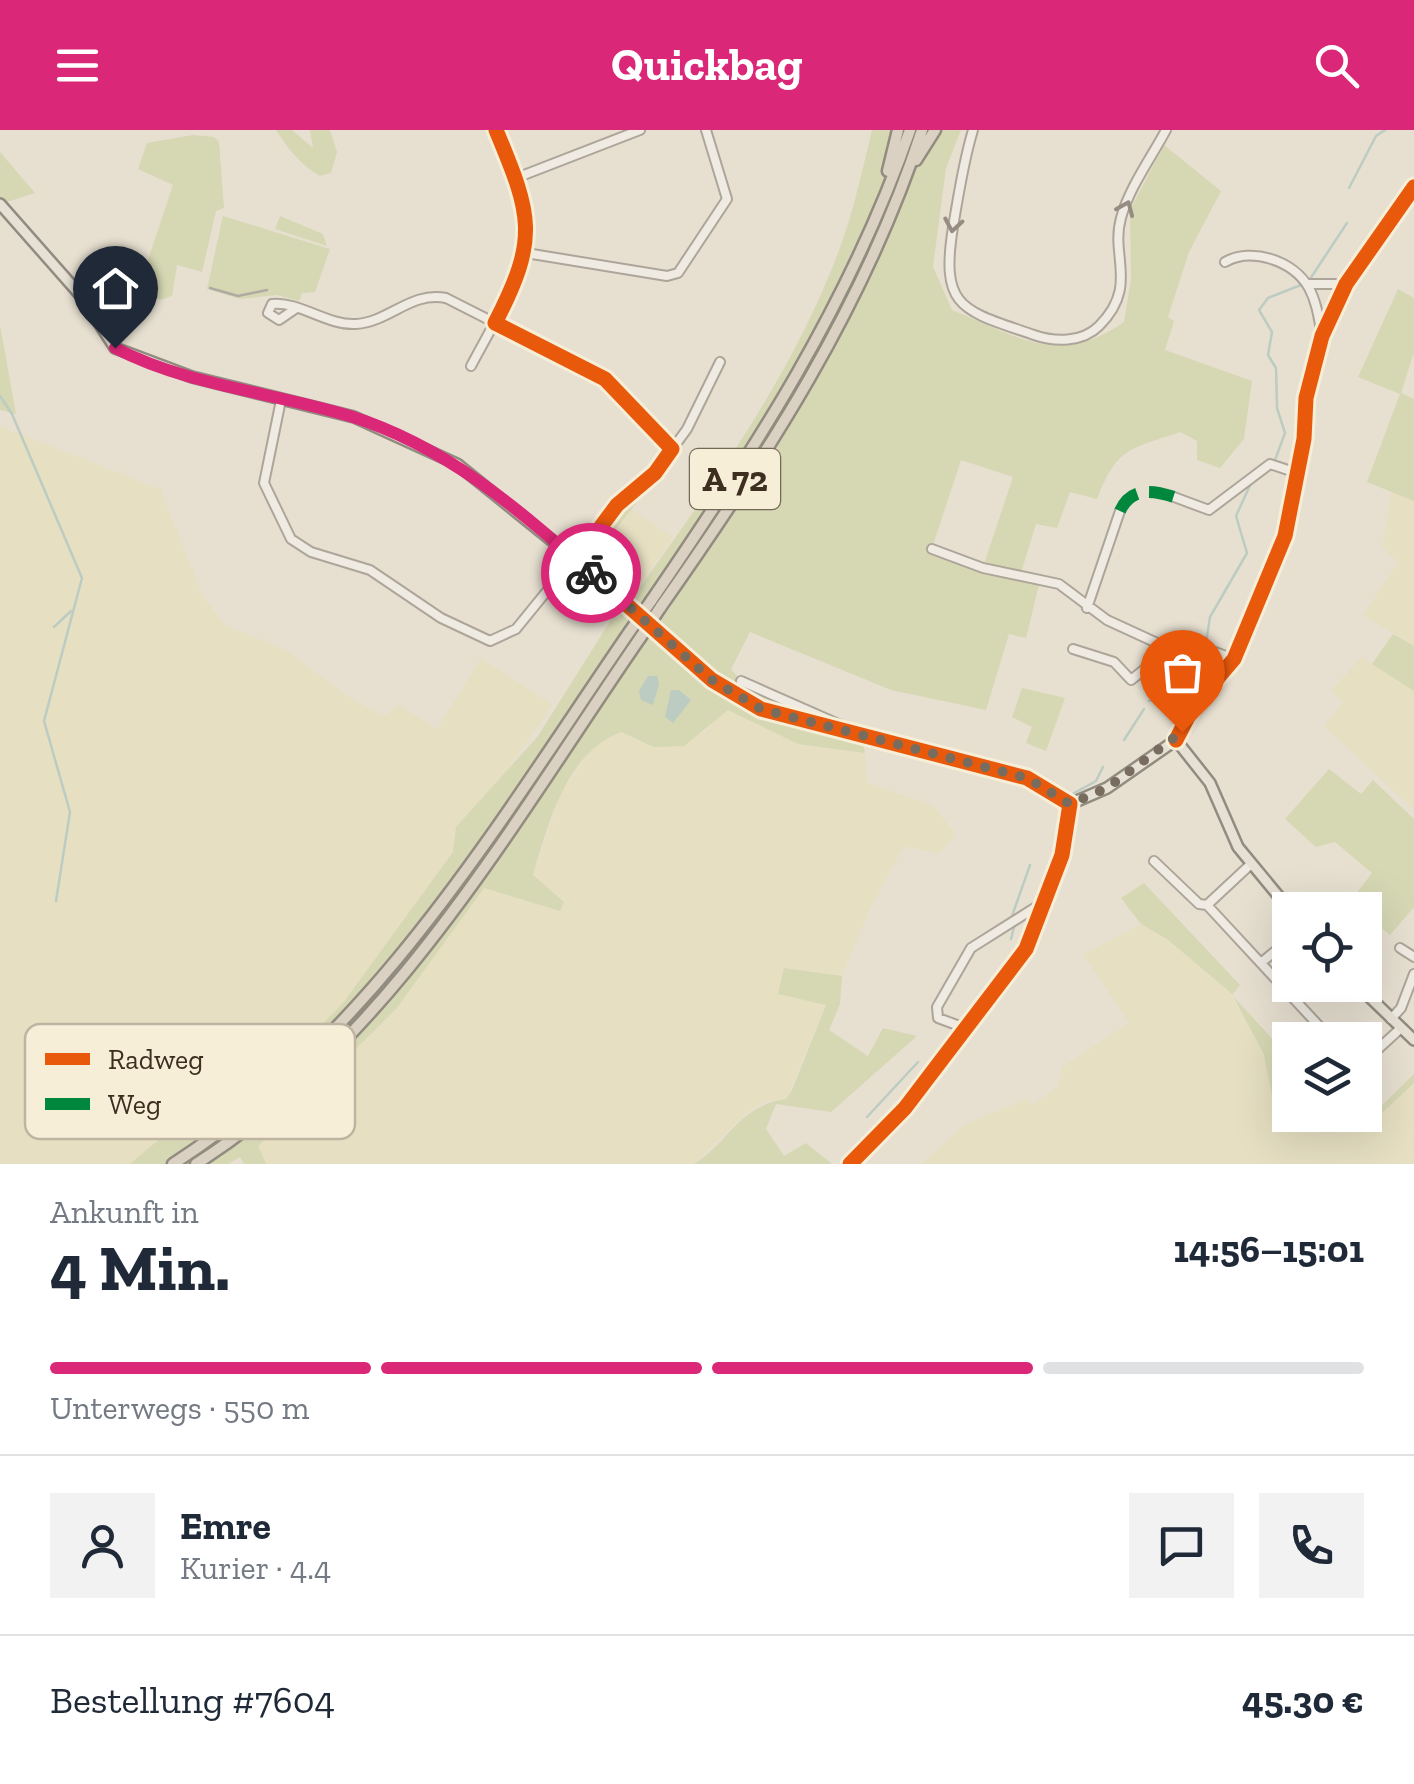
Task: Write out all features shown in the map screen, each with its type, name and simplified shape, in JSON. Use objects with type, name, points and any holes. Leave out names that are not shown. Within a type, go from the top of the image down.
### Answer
[{"type":"highway","points":[[871,229],[898,130]]},
{"type":"highway","name":"A 72","points":[[656,605],[776,414],[871,229],[910,130]]},
{"type":"highway","name":"A 72","points":[[342,1024],[473,868],[634,635],[747,482],[821,361],[858,290],[922,130]]},
{"type":"highway","points":[[906,173],[934,130]]},
{"type":"highway","name":"A 72","points":[[355,1029],[415,960],[473,868]]},
{"type":"highway","name":"A 72","points":[[173,1164],[207,1139]]},
{"type":"highway","name":"A 72","points":[[196,1164],[229,1139]]},
{"type":"main road","points":[[0,204],[83,298],[115,348],[159,367],[354,418],[442,456],[484,482],[712,680],[761,709],[1027,778],[1070,804],[1107,788],[1176,740],[1210,784],[1238,847],[1275,892]]},
{"type":"main road","points":[[1374,1002],[1414,1040]]},
{"type":"street","points":[[472,366],[526,254],[528,226],[516,178],[496,130]]},
{"type":"street","points":[[516,178],[640,130]]},
{"type":"street","points":[[526,254],[667,276],[678,273],[728,199],[706,130]]},
{"type":"street","points":[[974,130],[956,190],[946,259],[950,286],[960,301],[980,315],[1058,340],[1092,332],[1108,314],[1122,276],[1120,220],[1166,130]]},
{"type":"street","points":[[1176,740],[1192,707],[1234,658],[1286,536],[1294,472],[1322,336],[1346,284],[1414,187]]},
{"type":"street","points":[[1225,262],[1249,252],[1272,259],[1308,284],[1346,284]]},
{"type":"street","points":[[1308,284],[1322,336]]},
{"type":"street","points":[[295,309],[353,325],[420,297],[438,296],[605,379],[672,449]]},
{"type":"street","points":[[280,400],[264,484],[287,532],[301,548],[370,570],[453,625],[490,641],[516,630],[576,560],[600,524],[655,473],[688,429],[720,362]]},
{"type":"street","points":[[1174,496],[1209,510],[1270,464],[1294,472]]},
{"type":"street","points":[[1086,608],[1120,511]]},
{"type":"street","points":[[932,549],[982,568],[1059,584],[1086,608],[1170,649]]},
{"type":"street","points":[[1073,649],[1114,662],[1131,680],[1170,649],[1194,644],[1234,658]]},
{"type":"street","points":[[741,681],[861,735]]},
{"type":"street","points":[[850,1164],[906,1108],[1026,948],[1062,855],[1070,804]]},
{"type":"street","points":[[1154,861],[1200,904],[1207,904],[1251,864]]},
{"type":"street","points":[[964,1028],[938,1018],[938,1008],[971,948],[1044,902]]},
{"type":"street","points":[[1207,904],[1316,1022]]},
{"type":"street","points":[[1400,948],[1414,958]]},
{"type":"street","points":[[1262,962],[1272,954]]},
{"type":"street","points":[[1391,1019],[1401,1008],[1414,974]]},
{"type":"street","points":[[1382,1045],[1400,1028]]},
{"type":"shaded area","points":[[0,426],[160,489],[203,596],[225,625],[286,650],[349,697],[384,716],[398,704],[437,729],[481,658],[553,705],[506,771],[456,827],[453,852],[343,1003],[323,1024],[25,1024],[25,1139],[160,1139],[130,1164],[0,1164]]},
{"type":"shaded area","points":[[1392,490],[1414,501],[1414,646],[1363,615],[1398,562],[1382,547]]},
{"type":"shaded area","points":[[631,509],[673,537],[635,593],[599,567],[605,559],[599,553]]},
{"type":"shaded area","points":[[1362,657],[1414,691],[1414,810],[1324,726],[1343,702],[1331,690]]},
{"type":"shaded area","points":[[648,676],[657,676],[659,684],[653,705],[641,700],[639,691]]},
{"type":"shaded area","points":[[671,690],[679,690],[691,700],[673,723],[665,717]]},
{"type":"shaded area","points":[[728,710],[798,744],[865,753],[866,782],[934,806],[956,835],[939,854],[904,846],[869,911],[842,976],[784,968],[826,1005],[786,1099],[764,1102],[747,1113],[694,1164],[266,1164],[257,1146],[264,1139],[355,1139],[355,1049],[396,1009],[484,888],[559,911],[563,901],[533,876],[561,793],[596,742],[621,732],[638,741],[705,732],[720,712]]},
{"type":"shaded area","points":[[1141,924],[1167,939],[1231,994],[1264,1055],[1272,1096],[1272,1132],[1382,1132],[1382,1113],[1414,1083],[1414,1164],[922,1164],[964,1125],[1026,1099],[1034,1104],[1058,1086],[1062,1067],[1129,1023],[1083,954]]},
{"type":"green space","points":[[276,130],[292,130],[313,148],[310,130],[330,130],[337,152],[331,173],[320,176],[306,167]]},
{"type":"green space","points":[[872,130],[961,130],[946,168],[933,267],[952,310],[1038,343],[1078,343],[1124,322],[1131,279],[1130,210],[1164,145],[1221,191],[1189,252],[1168,317],[1174,321],[1165,350],[1252,381],[1244,439],[1220,468],[1197,460],[1197,441],[1180,432],[1137,447],[1119,459],[1097,499],[1070,492],[1057,528],[1036,524],[1020,576],[1040,581],[1026,638],[1009,634],[986,710],[891,690],[750,632],[731,669],[741,681],[861,735],[865,753],[798,744],[728,710],[684,746],[654,747],[621,732],[602,742],[573,772],[562,792],[533,875],[564,902],[560,911],[484,888],[396,1009],[355,1050],[355,1024],[323,1024],[343,1003],[453,852],[456,827],[538,736],[614,615],[618,618],[743,437],[822,293],[855,200]],"holes":[[[961,460],[1013,477],[983,567],[932,548]]]},
{"type":"green space","points":[[193,135],[214,137],[219,142],[224,208],[216,211],[202,272],[177,265],[172,296],[160,300],[146,292],[142,278],[173,185],[138,169],[147,143]]},
{"type":"green space","points":[[0,152],[35,193],[7,202],[0,198]]},
{"type":"green space","points":[[223,216],[330,249],[315,292],[302,293],[299,301],[277,295],[240,299],[207,289]]},
{"type":"green space","points":[[280,216],[323,234],[327,246],[275,229]]},
{"type":"green space","points":[[1398,289],[1414,298],[1414,352],[1401,393],[1414,399],[1414,501],[1367,482],[1400,394],[1358,377]]},
{"type":"green space","points":[[0,325],[16,414],[0,410]]},
{"type":"green space","points":[[633,498],[637,502],[613,533],[609,532],[589,564],[585,557],[588,549]]},
{"type":"green space","points":[[1393,634],[1414,646],[1414,691],[1372,664]]},
{"type":"green space","points":[[1022,688],[1065,698],[1046,751],[1026,743],[1032,727],[1012,717]]},
{"type":"green space","points":[[1329,769],[1361,794],[1373,780],[1414,819],[1414,907],[1390,935],[1382,928],[1382,892],[1358,892],[1372,873],[1335,842],[1316,847],[1285,819]]},
{"type":"green space","points":[[1144,883],[1240,985],[1232,995],[1167,939],[1141,924],[1121,898]]},
{"type":"green space","points":[[784,968],[842,976],[840,1004],[829,1030],[868,1056],[883,1028],[917,1036],[831,1112],[776,1104],[766,1129],[784,1156],[806,1143],[832,1164],[694,1164],[746,1116],[786,1099],[792,1090],[826,1005],[778,994]]},
{"type":"green space","points":[[1233,996],[1272,1038],[1272,1096],[1264,1055]]},
{"type":"green space","points":[[1414,1074],[1414,1083],[1382,1113],[1382,1105]]},
{"type":"green space","points":[[160,1139],[265,1139],[258,1146],[266,1164],[244,1164],[240,1157],[228,1164],[130,1164]]},
{"type":"waterway","points":[[1349,188],[1376,136],[1385,130]]},
{"type":"waterway","points":[[1310,279],[1347,223]]},
{"type":"waterway","points":[[1275,460],[1285,433],[1277,408],[1276,368],[1268,355],[1272,332],[1259,310],[1268,298],[1301,285]]},
{"type":"waterway","points":[[0,396],[12,414],[82,578],[44,721],[70,812],[56,901]]},
{"type":"waterway","points":[[1206,643],[1210,617],[1247,553],[1236,516],[1252,481]]},
{"type":"waterway","points":[[54,627],[71,611]]},
{"type":"waterway","points":[[1149,701],[1184,689],[1204,650]]},
{"type":"waterway","points":[[1124,740],[1144,709]]},
{"type":"waterway","points":[[1067,797],[1096,781],[1103,767]]},
{"type":"waterway","points":[[1012,916],[1030,865]]},
{"type":"waterway","points":[[1011,939],[1015,923]]},
{"type":"waterway","points":[[867,1117],[918,1062]]},
{"type":"tram line","points":[[210,288],[238,296],[267,290]]},
{"type":"marked path","points":[[1120,511],[1130,498],[1143,492],[1174,497]]},
{"type":"cycle path","points":[[496,130],[517,184],[526,227],[519,269],[495,323],[605,379],[672,449],[655,473],[617,505],[576,560],[712,680],[761,709],[1027,778],[1070,804],[1062,855],[1026,949],[905,1108],[850,1164]]},
{"type":"cycle path","points":[[1176,740],[1193,707],[1234,659],[1285,536],[1304,439],[1306,398],[1322,336],[1346,284],[1414,187]]},
{"type":"way so far","points":[[591,573],[712,680],[761,709],[822,728],[1027,778],[1070,804],[1107,788],[1182,732]]},
{"type":"route","points":[[115,348],[192,376],[322,408],[411,440],[484,482],[591,573]]}]
